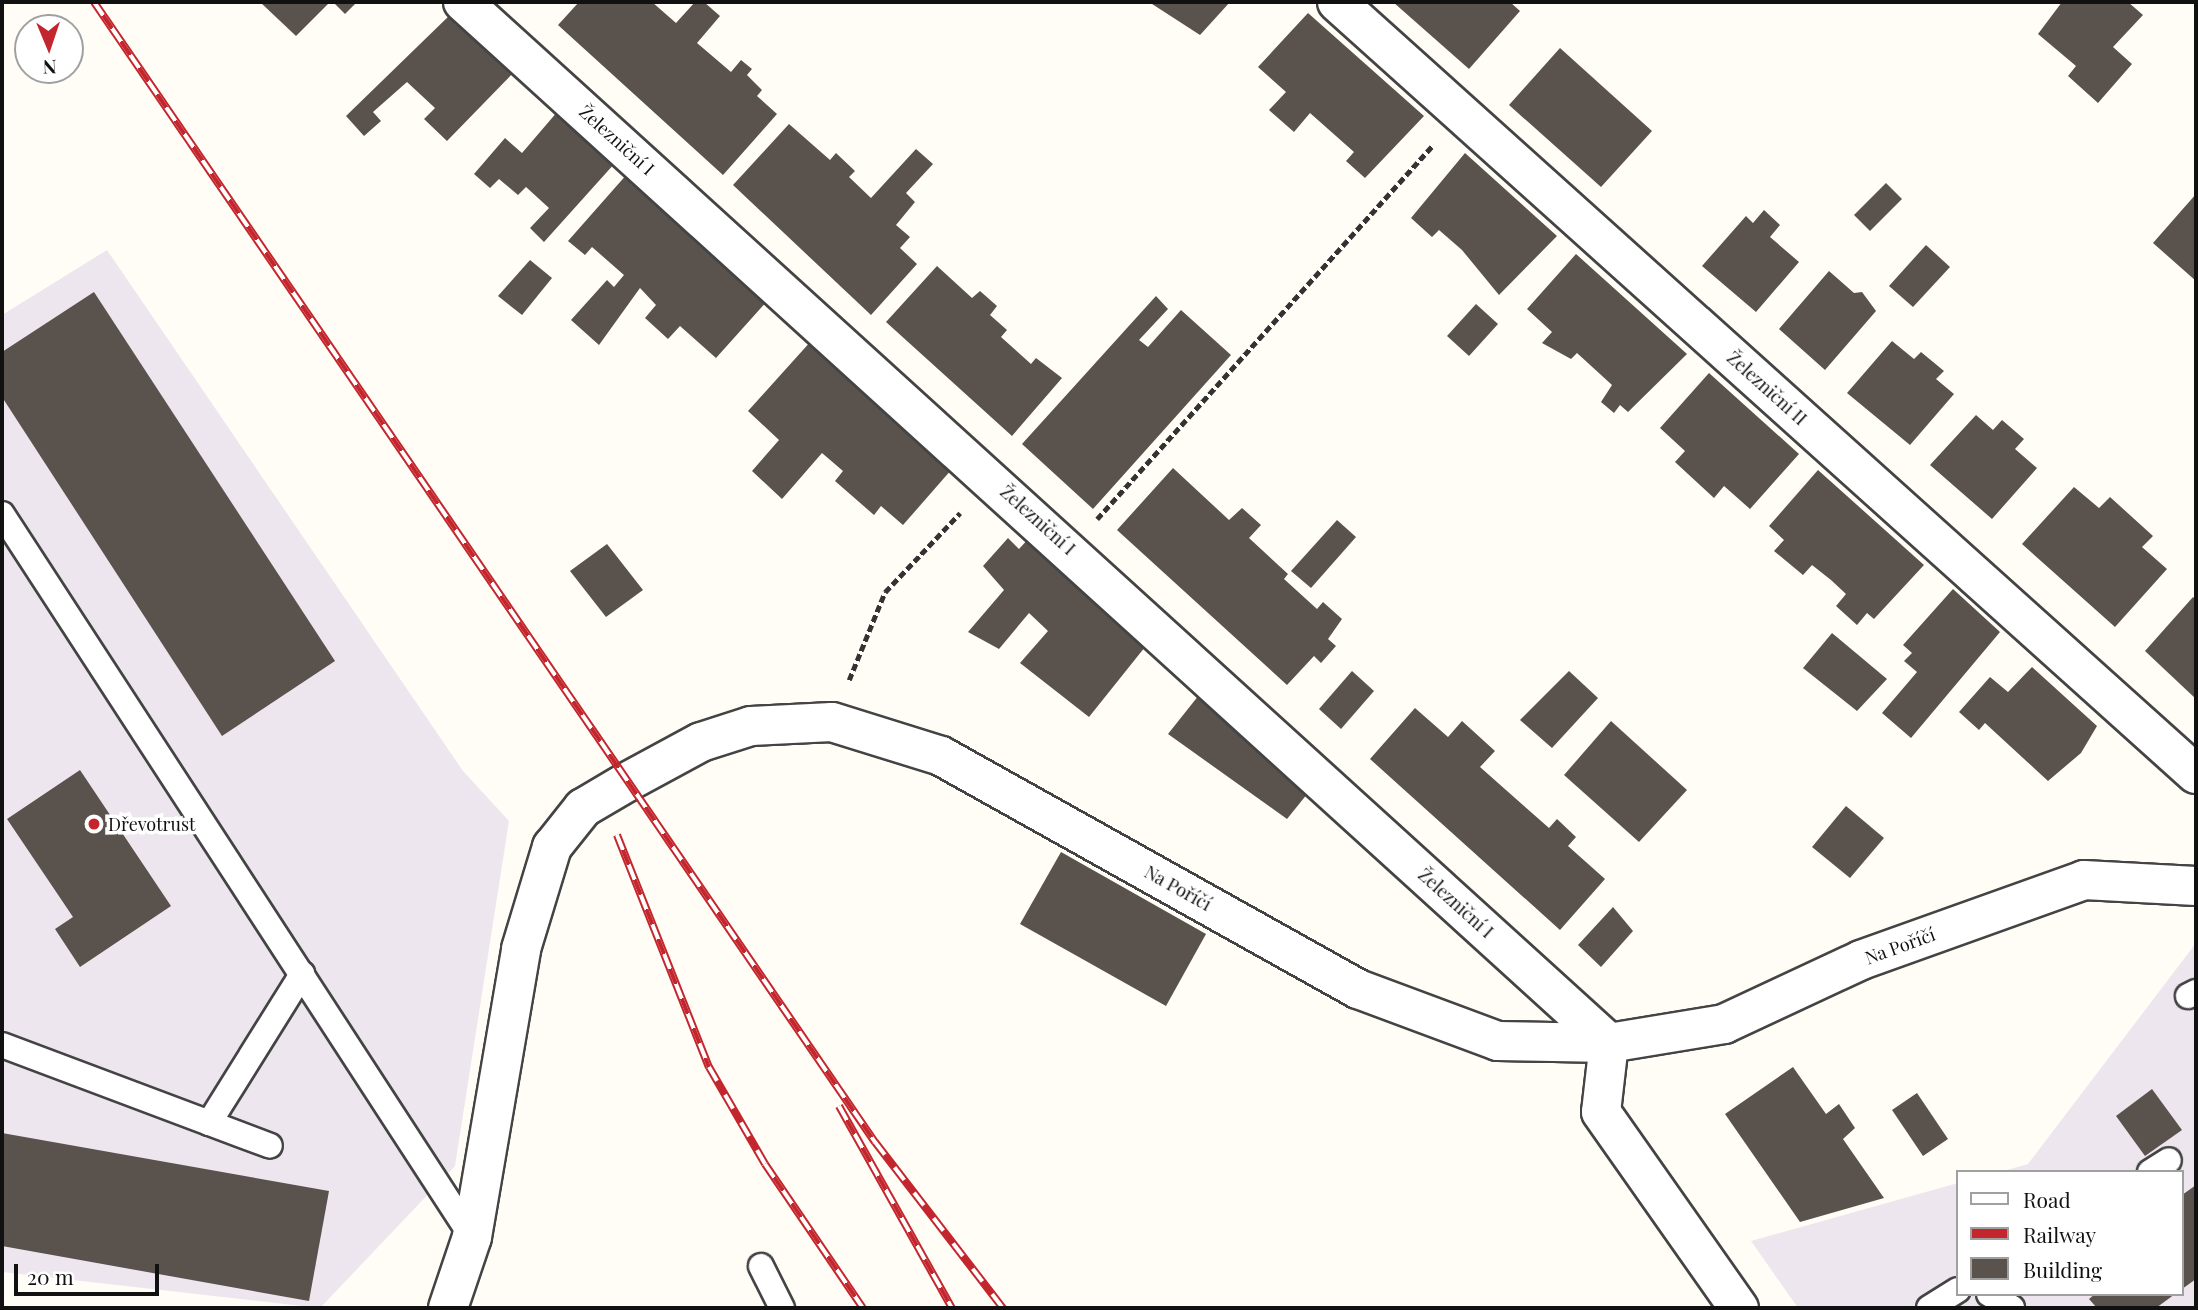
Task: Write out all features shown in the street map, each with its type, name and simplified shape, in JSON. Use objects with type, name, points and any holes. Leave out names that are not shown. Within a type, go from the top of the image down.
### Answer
[{"type":"street","name":"Železniční I","points":[[463,2],[992,479],[1609,1043]]},
{"type":"street","name":"Železniční II","points":[[1337,2],[2196,774]]},
{"type":"street","name":"Na Poříčí","points":[[448,1308],[472,1237],[521,949],[552,846],[583,808],[701,742],[751,726],[832,722],[941,756],[1359,989],[1498,1041],[1609,1043],[1724,1024],[1861,960],[2084,880],[2196,886]]},
{"type":"street","points":[[1609,1043],[1601,1112],[1739,1308]]},
{"type":"lane","points":[[2,514],[472,1237]]},
{"type":"lane","points":[[209,1123],[302,974]]},
{"type":"lane","points":[[2,1045],[270,1146]]},
{"type":"lane","points":[[761,1266],[782,1308]]},
{"type":"lane","points":[[1929,1308],[1956,1291]]},
{"type":"lane","points":[[1992,1296],[2012,1308]]},
{"type":"path","points":[[1069,549],[1461,113]]},
{"type":"path","points":[[832,722],[885,592],[992,479]]},
{"type":"shaded area","points":[[107,250],[463,771],[509,821],[455,1166],[320,1308],[2,1272],[2,315]]},
{"type":"shaded area","points":[[2196,943],[2196,1308],[1798,1308],[1751,1241],[1956,1184],[1956,1296],[2184,1296],[2184,1170],[2007,1170],[2028,1164]]},
{"type":"building","points":[[260,2],[330,2],[296,36]]},
{"type":"building","points":[[333,2],[357,2],[345,14]]},
{"type":"building","points":[[579,2],[652,2],[676,23],[695,2],[704,2],[720,16],[697,43],[731,72],[741,60],[752,69],[747,75],[762,90],[757,96],[777,114],[723,175],[558,25]]},
{"type":"building","points":[[1149,2],[1230,2],[1200,35]]},
{"type":"building","points":[[1393,2],[1510,2],[1520,11],[1469,69]]},
{"type":"building","points":[[2062,2],[2128,2],[2143,15],[2113,47],[2132,64],[2098,103],[2068,76],[2076,66],[2038,34]]},
{"type":"building","points":[[452,13],[515,71],[447,141],[424,119],[435,108],[407,82],[373,112],[381,121],[364,136],[346,116]]},
{"type":"building","points":[[1308,13],[1424,116],[1365,178],[1346,161],[1354,152],[1310,113],[1294,132],[1269,110],[1286,92],[1258,67]]},
{"type":"building","points":[[1560,48],[1652,131],[1601,187],[1509,105]]},
{"type":"building","points":[[558,111],[615,163],[544,242],[530,228],[549,208],[526,187],[518,195],[499,179],[490,188],[474,174],[505,138],[522,153]]},
{"type":"building","points":[[789,124],[830,160],[836,153],[855,171],[849,177],[871,198],[916,149],[933,164],[906,193],[915,202],[896,225],[910,237],[900,248],[917,264],[871,315],[733,185]]},
{"type":"building","points":[[1465,153],[1557,236],[1499,295],[1462,250],[1439,230],[1432,237],[1411,218]]},
{"type":"building","points":[[628,173],[768,300],[716,358],[680,326],[668,339],[645,318],[656,305],[640,288],[599,345],[571,320],[607,280],[614,287],[624,275],[592,247],[585,255],[568,241]]},
{"type":"building","points":[[1886,183],[1902,199],[1870,231],[1854,215]]},
{"type":"building","points":[[2196,194],[2196,281],[2153,243]]},
{"type":"building","points":[[1764,210],[1780,225],[1770,237],[1799,262],[1756,312],[1702,266],[1746,216],[1753,223]]},
{"type":"building","points":[[1926,245],[1950,267],[1913,307],[1889,286]]},
{"type":"building","points":[[1576,254],[1687,354],[1628,412],[1620,405],[1614,413],[1601,402],[1612,385],[1577,353],[1571,359],[1542,343],[1552,332],[1527,309]]},
{"type":"building","points":[[530,260],[552,278],[522,315],[498,296]]},
{"type":"building","points":[[937,266],[972,298],[980,291],[997,306],[990,315],[1007,330],[1001,337],[1031,364],[1036,358],[1062,378],[1012,436],[886,322]]},
{"type":"building","points":[[1829,271],[1854,293],[1862,292],[1876,311],[1825,370],[1779,329]]},
{"type":"building","points":[[94,292],[335,661],[222,736],[2,397],[2,352]]},
{"type":"building","points":[[1156,296],[1168,309],[1139,340],[1148,347],[1181,310],[1231,355],[1093,509],[1022,444]]},
{"type":"building","points":[[1476,304],[1498,324],[1469,356],[1447,336]]},
{"type":"building","points":[[812,340],[952,469],[903,525],[881,506],[874,515],[835,481],[843,471],[822,453],[782,499],[752,471],[779,440],[748,411]]},
{"type":"building","points":[[1892,341],[1914,359],[1921,352],[1944,371],[1936,379],[1954,394],[1910,445],[1847,393]]},
{"type":"building","points":[[1709,373],[1799,454],[1750,509],[1724,486],[1714,498],[1675,462],[1685,451],[1660,428]]},
{"type":"building","points":[[1976,415],[1993,430],[2002,420],[2024,439],[2015,449],[2037,468],[1992,519],[1930,465]]},
{"type":"building","points":[[1173,468],[1229,520],[1242,508],[1261,525],[1249,538],[1288,574],[1284,579],[1317,609],[1323,602],[1342,619],[1328,639],[1336,646],[1321,663],[1314,656],[1287,685],[1117,530]]},
{"type":"building","points":[[1818,470],[1924,565],[1874,619],[1867,613],[1857,625],[1836,606],[1846,594],[1831,580],[1812,565],[1803,575],[1774,551],[1784,540],[1769,526]]},
{"type":"building","points":[[2074,487],[2099,508],[2110,497],[2153,536],[2142,547],[2167,569],[2115,627],[2022,544]]},
{"type":"building","points":[[1337,520],[1356,537],[1311,588],[1291,571]]},
{"type":"building","points":[[1030,537],[1149,642],[1089,717],[1020,663],[1048,631],[1029,613],[999,649],[968,632],[1004,590],[983,566],[1008,538],[1019,549]]},
{"type":"building","points":[[607,544],[643,590],[606,617],[570,571]]},
{"type":"building","points":[[1953,589],[2000,632],[1911,738],[1882,713],[1917,672],[1904,661],[1912,653],[1903,645]]},
{"type":"building","points":[[2193,597],[2196,600],[2196,699],[2145,651]]},
{"type":"building","points":[[1832,633],[1887,679],[1857,711],[1803,668]]},
{"type":"building","points":[[2032,667],[2097,726],[2081,753],[2048,781],[1985,723],[1979,730],[1959,712],[1990,677],[2008,692]]},
{"type":"building","points":[[1352,671],[1374,691],[1341,729],[1319,709]]},
{"type":"building","points":[[1569,671],[1598,698],[1552,748],[1520,720]]},
{"type":"building","points":[[1203,690],[1312,788],[1287,819],[1168,734]]},
{"type":"building","points":[[1415,708],[1448,737],[1462,721],[1495,751],[1480,767],[1549,828],[1557,819],[1576,837],[1568,846],[1605,879],[1560,930],[1370,759]]},
{"type":"building","points":[[1611,721],[1687,790],[1639,842],[1564,775]]},
{"type":"building","points":[[80,770],[171,906],[80,967],[55,929],[73,917],[7,819]]},
{"type":"building","points":[[1846,806],[1884,838],[1850,878],[1812,847]]},
{"type":"building","points":[[1061,852],[1206,934],[1166,1006],[1020,924]]},
{"type":"building","points":[[1613,907],[1633,931],[1601,967],[1578,945]]},
{"type":"building","points":[[1793,1067],[1826,1114],[1839,1104],[1855,1128],[1843,1139],[1884,1198],[1800,1222],[1725,1114]]},
{"type":"building","points":[[2152,1089],[2182,1130],[2145,1156],[2116,1116]]},
{"type":"building","points":[[1917,1093],[1948,1139],[1923,1156],[1892,1110]]},
{"type":"building","points":[[2,1133],[329,1191],[309,1301],[2,1246]]},
{"type":"building","points":[[2196,1185],[2196,1279],[2184,1288],[2184,1194]]},
{"type":"building","points":[[2093,1296],[2172,1296],[2156,1308],[2097,1308],[2089,1299]]},
{"type":"railway","points":[[94,2],[875,1142],[1003,1308]]},
{"type":"railway","points":[[617,835],[709,1067],[765,1164],[863,1308]]},
{"type":"railway","points":[[839,1106],[952,1308]]},
{"type":"place","name":"Dřevotrust","points":[[94,824]]}]
